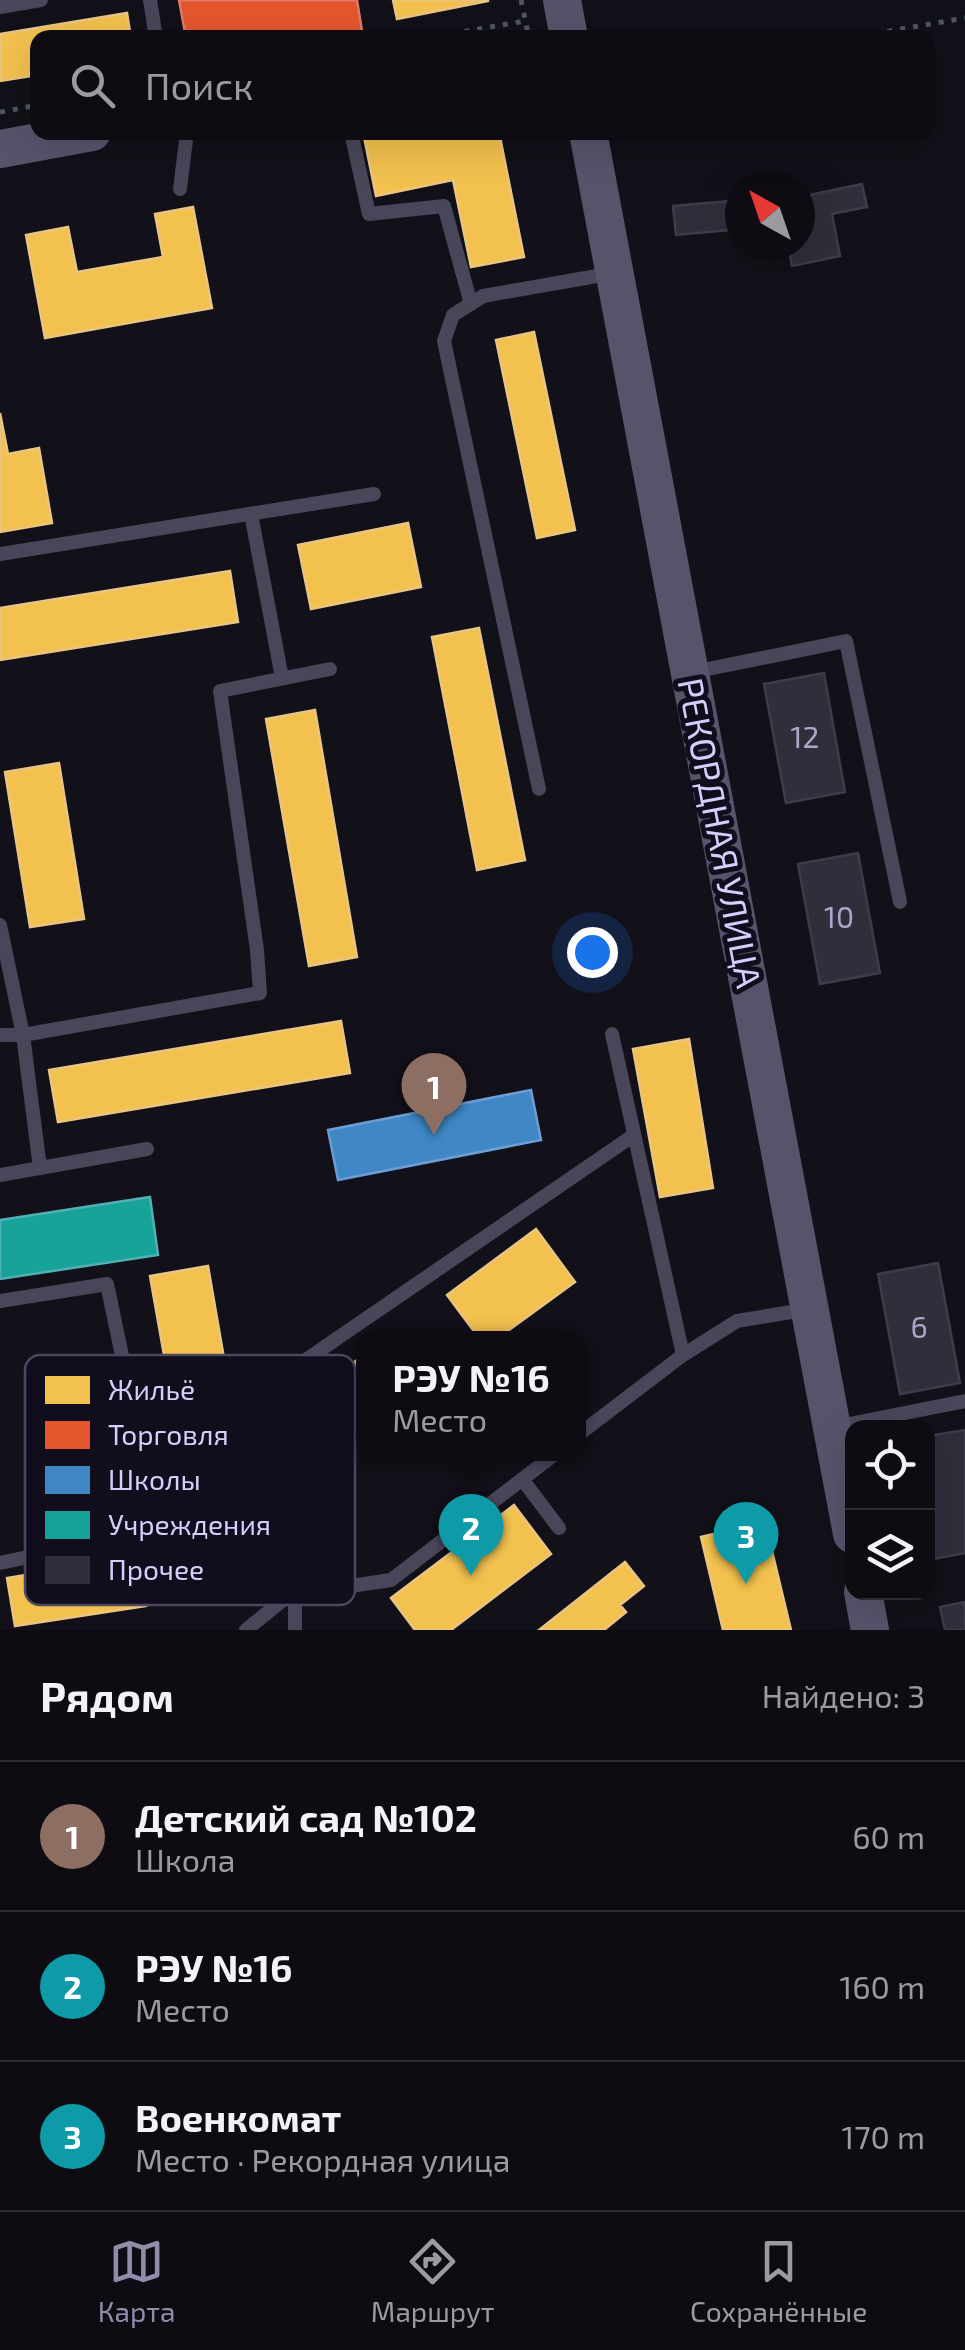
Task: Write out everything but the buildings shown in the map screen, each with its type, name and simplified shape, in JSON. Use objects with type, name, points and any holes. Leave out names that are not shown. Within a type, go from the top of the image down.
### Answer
[{"type":"main road","points":[[562,0],[568,30]]},
{"type":"main road","points":[[0,149],[49,140]]},
{"type":"main road","name":"РЕКОРДНАЯ УЛИЦА","points":[[589,140],[848,1510]]},
{"type":"main road","points":[[864,1600],[870,1630]]},
{"type":"lane","points":[[0,7],[40,0]]},
{"type":"lane","points":[[150,0],[155,30]]},
{"type":"lane","points":[[180,189],[186,140]]},
{"type":"lane","points":[[353,140],[368,214],[444,206],[470,304]]},
{"type":"lane","points":[[539,789],[444,341],[454,314],[484,296],[614,272]]},
{"type":"lane","points":[[0,554],[374,494]]},
{"type":"lane","points":[[251,514],[282,678]]},
{"type":"lane","points":[[688,673],[846,641],[900,902]]},
{"type":"lane","points":[[0,1035],[23,1035],[260,992],[220,691],[330,669]]},
{"type":"lane","points":[[0,925],[23,1035],[40,1168]]},
{"type":"lane","points":[[612,1034],[683,1355]]},
{"type":"lane","points":[[313,1355],[634,1134]]},
{"type":"lane","points":[[0,1175],[147,1149]]},
{"type":"lane","points":[[0,1301],[107,1284],[122,1355]]},
{"type":"lane","points":[[586,1430],[683,1355],[736,1321],[810,1309]]},
{"type":"lane","points":[[834,1427],[965,1402]]},
{"type":"lane","points":[[355,1585],[391,1580],[546,1461]]},
{"type":"lane","points":[[522,1479],[559,1528]]},
{"type":"lane","points":[[0,1563],[25,1558]]},
{"type":"lane","points":[[246,1630],[279,1605]]},
{"type":"lane","points":[[293,1605],[295,1630]]},
{"type":"path","points":[[521,0],[528,30]]},
{"type":"path","points":[[895,30],[965,18]]},
{"type":"path","points":[[470,30],[526,20]]},
{"type":"path","points":[[0,112],[30,106]]},
{"type":"place","name":"Детский сад №102","points":[[434,1135]]},
{"type":"place","name":"РЭУ №16","points":[[471,1576]]},
{"type":"place","name":"Военкомат","points":[[746,1584]]}]
